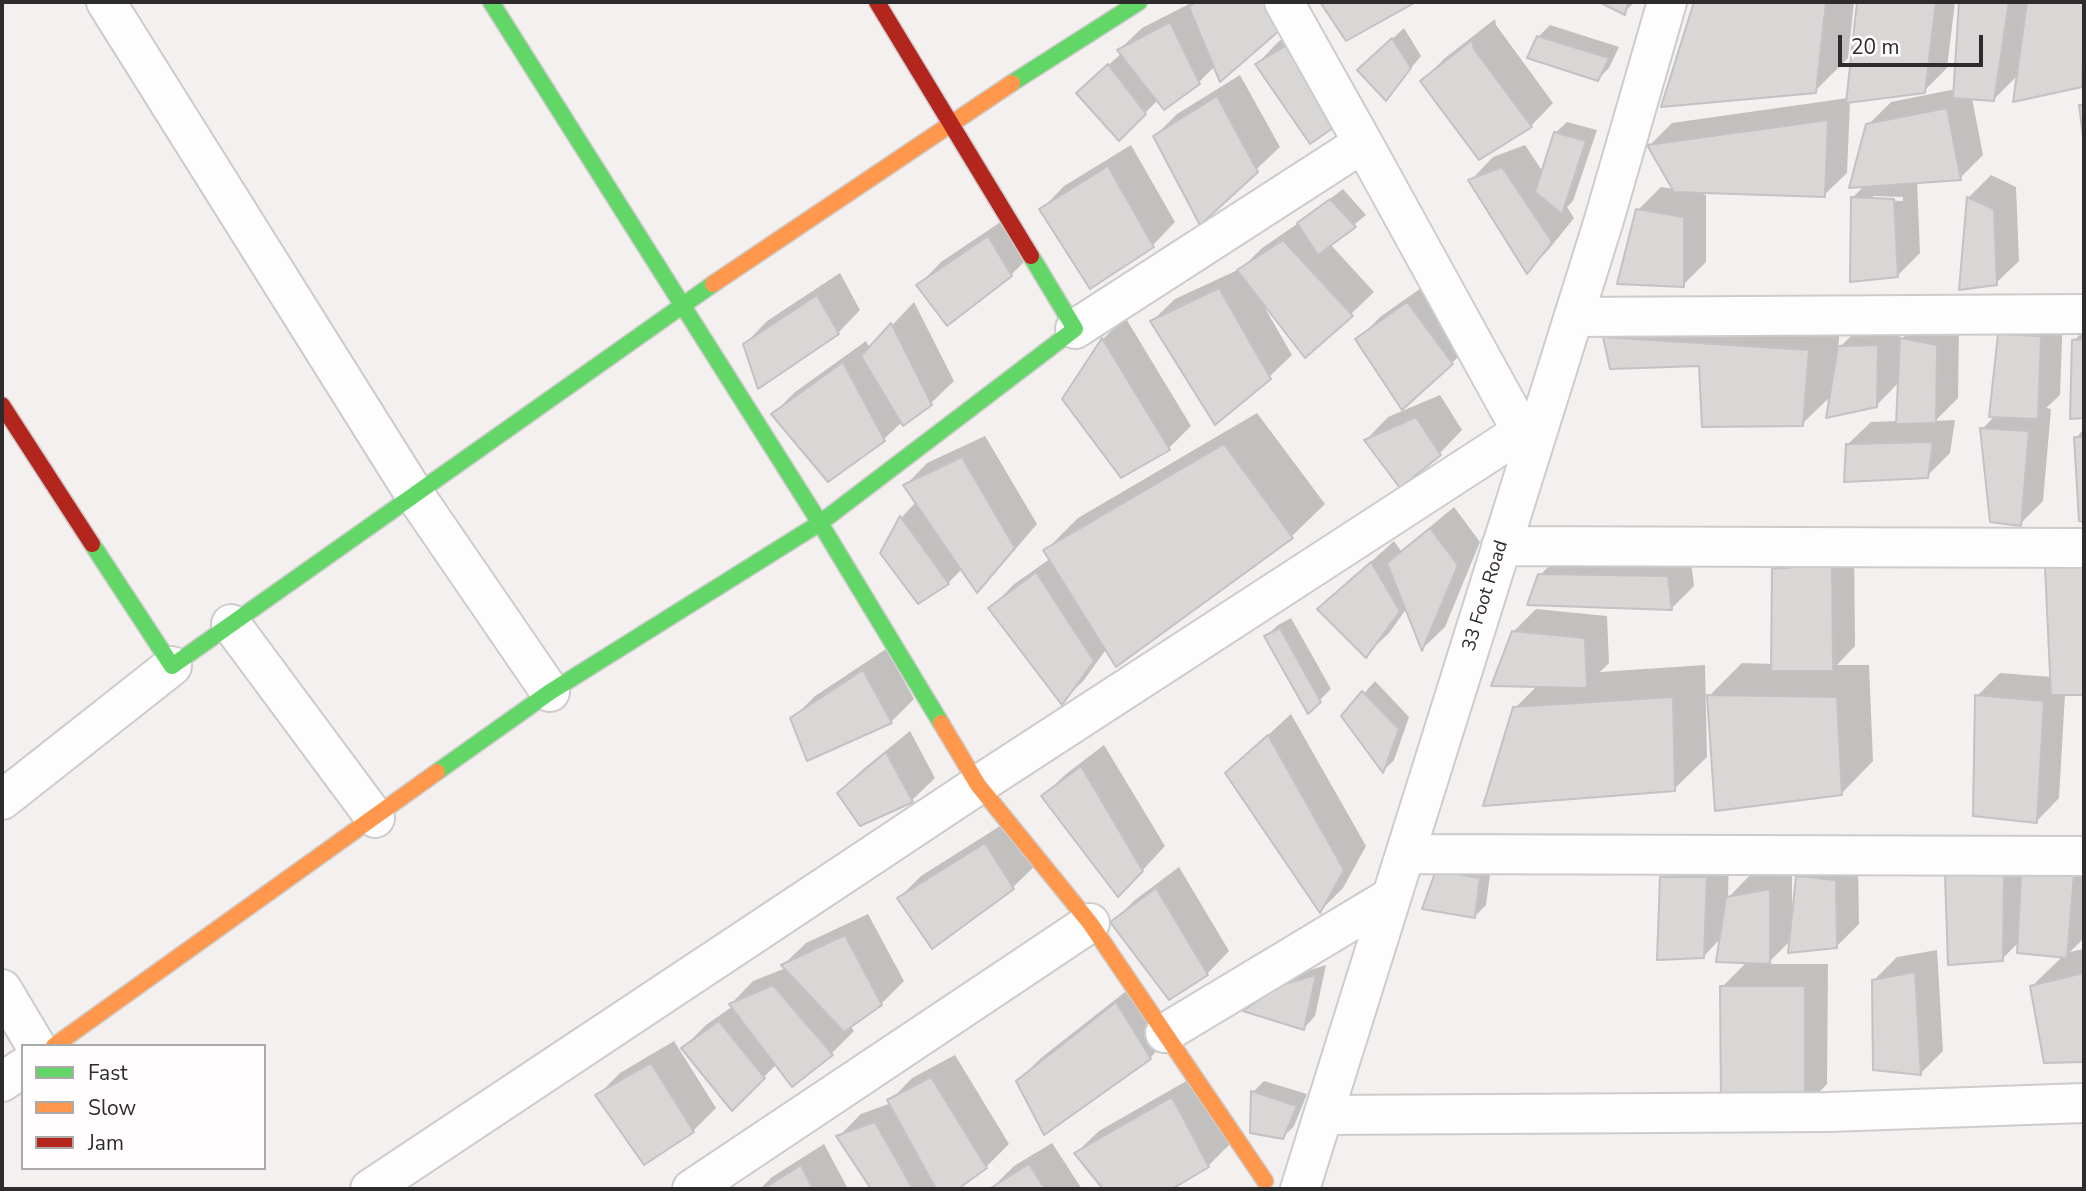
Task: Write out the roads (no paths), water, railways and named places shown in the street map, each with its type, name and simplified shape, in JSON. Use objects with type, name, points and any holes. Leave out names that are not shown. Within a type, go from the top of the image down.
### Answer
[{"type":"street","points":[[106,2],[415,495],[550,692]]},
{"type":"street","points":[[491,2],[820,523],[978,785],[1090,923],[1165,1033],[1281,1178]]},
{"type":"street","points":[[877,2],[1075,329]]},
{"type":"street","points":[[2,800],[172,666],[683,306],[950,123],[1139,2]]},
{"type":"street","points":[[370,1189],[978,785],[1532,425],[1363,143],[1283,2]]},
{"type":"street","name":"33 Foot Road","points":[[1281,1178],[1323,1115],[1501,547],[1532,425],[1574,317],[1667,2]]},
{"type":"street","points":[[57,1044],[550,692],[820,523],[1075,329],[1363,143]]},
{"type":"street","points":[[1574,317],[2084,314]]},
{"type":"street","points":[[2,405],[172,666]]},
{"type":"street","points":[[1501,547],[2084,548]]},
{"type":"street","points":[[230,624],[375,818]]},
{"type":"street","points":[[1405,854],[2084,856]]},
{"type":"street","points":[[1165,1033],[1391,897]]},
{"type":"street","points":[[692,1189],[1090,923]]},
{"type":"street","points":[[2,989],[35,1044]]},
{"type":"street","points":[[2,1082],[21,1069]]},
{"type":"street","points":[[1323,1115],[1829,1112],[2084,1103]]}]
